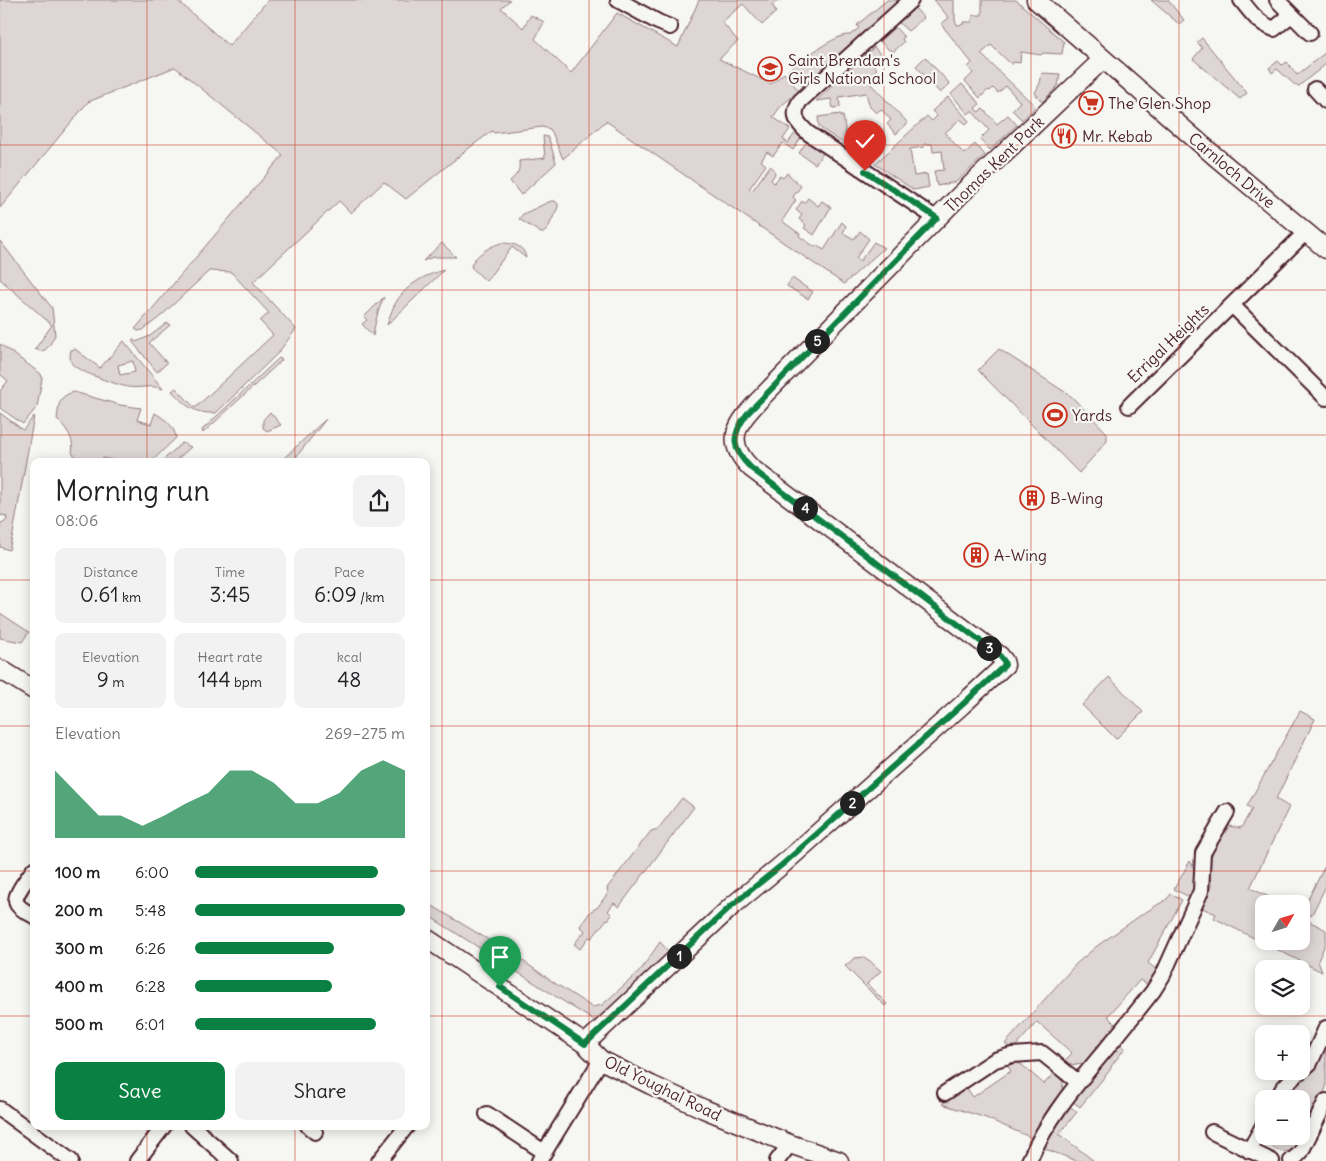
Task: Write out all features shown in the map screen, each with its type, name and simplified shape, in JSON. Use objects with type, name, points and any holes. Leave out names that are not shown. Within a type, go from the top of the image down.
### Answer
[{"type":"street","points":[[618,0],[670,27]]},
{"type":"street","name":"Thomas Kent Park","points":[[911,0],[800,101],[796,108],[796,116],[799,125],[808,133],[937,218],[1103,59]]},
{"type":"street","points":[[1241,0],[1264,25],[1274,29],[1291,15]]},
{"type":"street","points":[[1277,0],[1310,33]]},
{"type":"street","name":"Carnloch Drive","points":[[1042,6],[1230,169],[1326,249]]},
{"type":"street","points":[[1315,89],[1326,101]]},
{"type":"street","points":[[585,1044],[731,906],[783,864],[1005,665],[1000,656],[751,468],[742,459],[735,441],[740,422],[747,414],[937,218]]},
{"type":"street","name":"Errigal Heights","points":[[1129,406],[1306,232]]},
{"type":"street","name":"Errigal Heights","points":[[1232,305],[1326,398]]},
{"type":"street","points":[[0,670],[30,688]]},
{"type":"street","points":[[1030,1161],[1051,1120],[1065,1098],[1153,991],[1201,891],[1203,853],[1227,812]]},
{"type":"street","points":[[30,875],[18,892],[16,900],[20,908],[30,914]]},
{"type":"street","name":"Old Youghal Road","points":[[430,941],[585,1044],[601,1060],[704,1109],[790,1144],[839,1161]]},
{"type":"street","points":[[1310,1063],[1326,1028]]},
{"type":"street","points":[[945,1093],[995,1060],[1012,1055],[1042,1053],[1078,1082]]},
{"type":"street","points":[[487,1114],[542,1156],[601,1060]]},
{"type":"street","points":[[1281,1090],[1291,1080]]},
{"type":"street","points":[[1291,1161],[1301,1152],[1326,1101]]},
{"type":"street","points":[[0,1109],[72,1161]]},
{"type":"street","points":[[137,1161],[161,1130]]},
{"type":"street","points":[[196,1130],[230,1161]]},
{"type":"street","points":[[379,1161],[404,1130]]},
{"type":"street","points":[[1212,1132],[1272,1161]]},
{"type":"street","points":[[1249,1151],[1255,1140]]},
{"type":"street","points":[[777,1161],[790,1144]]},
{"type":"shaded area","points":[[0,0],[177,0],[229,46],[268,0],[510,0],[501,8],[523,28],[531,15],[544,22],[535,39],[571,73],[617,13],[678,47],[699,0],[781,0],[772,4],[776,12],[762,25],[743,4],[722,22],[738,41],[719,59],[771,84],[784,73],[799,91],[781,106],[773,117],[790,129],[783,139],[788,143],[796,132],[802,136],[793,150],[783,143],[773,156],[767,152],[761,161],[766,165],[749,189],[752,191],[770,166],[774,169],[775,174],[771,180],[774,183],[780,176],[783,178],[787,173],[801,186],[793,197],[796,200],[782,221],[800,234],[799,236],[815,247],[816,245],[824,250],[842,222],[846,226],[843,233],[854,239],[860,231],[869,239],[856,258],[860,261],[874,242],[884,248],[844,284],[606,121],[563,159],[550,129],[542,127],[494,133],[492,131],[406,199],[384,182],[351,213],[339,201],[253,282],[296,329],[278,353],[216,413],[202,412],[186,405],[172,391],[176,388],[195,408],[273,335],[260,321],[269,313],[231,272],[209,271],[161,316],[143,330],[138,331],[135,329],[283,155],[175,67],[88,102],[0,208]]},
{"type":"shaded area","points":[[887,0],[899,0],[803,87],[788,70],[809,54],[828,43],[837,38],[850,35],[859,28],[857,25]]},
{"type":"shaded area","points":[[934,0],[954,0],[954,14],[957,25],[964,24],[963,22],[972,22],[973,15],[982,15],[982,0],[1016,0],[1064,42],[1062,54],[1043,53],[1041,55],[1021,52],[1020,63],[1013,62],[1012,65],[991,45],[981,54],[1036,107],[1022,120],[1012,110],[1020,102],[1006,86],[998,93],[993,88],[990,91],[988,90],[980,98],[965,81],[973,73],[968,67],[972,63],[941,24],[949,18]]},
{"type":"shaded area","points":[[1151,0],[1168,0],[1184,20],[1179,24]]},
{"type":"shaded area","points":[[915,8],[924,18],[908,31],[899,23]]},
{"type":"shaded area","points":[[895,27],[904,37],[902,39],[904,42],[893,52],[880,41]]},
{"type":"shaded area","points":[[1202,38],[1247,93],[1240,99],[1193,59],[1202,48],[1197,42]]},
{"type":"shaded area","points":[[874,47],[883,57],[874,65],[877,69],[866,79],[908,123],[896,134],[887,124],[891,120],[881,109],[876,113],[870,107],[866,93],[839,97],[840,107],[833,108],[831,99],[816,101]]},
{"type":"shaded area","points":[[1326,52],[1326,64],[1299,86],[1295,85],[1277,69],[1272,73],[1269,68],[1278,61],[1282,65],[1287,62],[1297,75]]},
{"type":"shaded area","points":[[925,57],[950,84],[940,93],[916,66]]},
{"type":"shaded area","points":[[1042,73],[1060,74],[1058,86],[1042,102],[1035,93]]},
{"type":"shaded area","points":[[962,84],[980,104],[975,108],[978,112],[983,109],[997,124],[1008,115],[1017,125],[990,150],[980,139],[989,130],[972,111],[968,114],[951,94]]},
{"type":"shaded area","points":[[948,97],[969,121],[966,124],[960,119],[945,133],[964,154],[975,144],[985,155],[956,182],[937,186],[934,171],[944,170],[942,151],[933,152],[932,144],[924,144],[924,147],[910,149],[914,176],[927,174],[929,187],[914,190],[875,164],[927,116],[932,121],[937,116],[932,111]]},
{"type":"shaded area","points":[[841,114],[846,135],[859,150],[856,152],[819,127],[818,117]]},
{"type":"shaded area","points":[[863,123],[860,132],[867,141],[862,146],[856,139],[853,124]]},
{"type":"shaded area","points":[[543,136],[549,139],[556,163],[521,195],[510,181],[518,172],[519,161],[545,158]]},
{"type":"shaded area","points":[[808,140],[825,151],[815,164],[799,153]]},
{"type":"shaded area","points":[[808,198],[818,206],[822,201],[831,207],[814,235],[804,228],[806,225],[799,219],[802,215],[796,210],[802,201],[804,203]]},
{"type":"shaded area","points":[[551,201],[555,201],[558,207],[547,230],[543,233],[519,219],[523,214]]},
{"type":"shaded area","points":[[0,241],[52,308],[55,335],[45,350],[35,349],[52,325],[0,279]]},
{"type":"shaded area","points":[[442,243],[456,257],[433,257],[423,261]]},
{"type":"shaded area","points":[[501,243],[513,244],[520,248],[523,250],[526,258],[512,247],[486,281],[471,267],[472,263],[483,252]]},
{"type":"shaded area","points":[[444,270],[387,325],[398,299],[409,287],[422,278]]},
{"type":"shaded area","points":[[792,278],[813,292],[808,299],[787,286]]},
{"type":"shaded area","points":[[384,297],[377,316],[373,336],[362,324],[367,320],[364,317]]},
{"type":"shaded area","points":[[167,323],[170,325],[149,343],[167,363],[157,372],[132,341],[133,339],[136,342],[150,336]]},
{"type":"shaded area","points":[[124,341],[163,389],[128,387],[91,375],[77,368],[72,363],[70,358],[71,350],[75,349],[100,368]],"holes":[[[133,361],[135,372],[120,375],[118,365]]]},
{"type":"shaded area","points":[[0,344],[41,374],[37,407],[23,424],[0,408],[0,391],[8,381],[0,374]]},
{"type":"shaded area","name":"Yards","points":[[999,349],[1071,396],[1107,433],[1107,441],[1079,473],[978,370]]},
{"type":"shaded area","points":[[279,358],[282,360],[203,433],[202,430]]},
{"type":"shaded area","points":[[74,392],[120,405],[141,408],[137,420],[151,424],[155,413],[171,426],[176,438],[155,458],[78,458],[72,453],[73,448],[69,434],[57,419],[60,401]]},
{"type":"shaded area","points":[[270,412],[281,425],[267,431],[263,428],[263,420]]},
{"type":"shaded area","points":[[0,413],[23,430],[34,416],[9,550],[0,547],[0,523],[5,522],[7,519],[6,516],[0,516]]},
{"type":"shaded area","points":[[326,419],[295,458],[284,458]]},
{"type":"shaded area","points":[[182,443],[191,447],[178,458],[165,458]]},
{"type":"shaded area","points":[[0,613],[29,632],[22,642],[0,638]]},
{"type":"shaded area","points":[[1109,677],[1143,712],[1116,739],[1082,705]]},
{"type":"shaded area","points":[[1300,711],[1315,719],[1276,799],[1289,807],[1250,888],[1265,895],[1255,895],[1255,938],[1214,918],[1216,914],[1202,908],[1211,886],[1209,862],[1211,854],[1224,830],[1229,826],[1241,828],[1252,809],[1247,806]]},
{"type":"shaded area","points":[[682,798],[694,807],[619,907],[614,903],[608,911],[612,915],[592,938],[589,937],[580,949],[574,944],[585,931],[580,926],[591,911],[597,908],[608,893],[607,888],[651,831],[658,829]]},
{"type":"shaded area","points":[[1190,861],[1195,874],[1191,898],[1174,889]]},
{"type":"shaded area","points":[[1326,864],[1326,886],[1311,916],[1310,895]]},
{"type":"shaded area","points":[[1171,894],[1182,900],[1148,963],[1158,971],[1149,986],[1140,980],[1109,1015],[1109,1018],[1117,1026],[1088,1060],[1077,1065],[1065,1061],[1072,1053],[1037,1022],[1016,1046],[1011,1048],[1005,1044],[1076,964],[1097,946],[1167,899]]},
{"type":"shaded area","points":[[430,904],[517,957],[592,1007],[602,1005],[640,971],[660,942],[670,953],[596,1022],[430,917]]},
{"type":"shaded area","points":[[1310,922],[1326,930],[1326,942],[1318,961],[1322,972],[1310,966],[1310,960],[1298,960],[1278,950],[1310,950]]},
{"type":"shaded area","points":[[864,957],[881,971],[867,984],[887,1004],[885,1006],[845,966],[855,958]]},
{"type":"shaded area","points":[[1326,1042],[1326,1088],[1310,1122],[1310,1090],[1288,1090],[1301,1080],[1310,1080],[1310,1072],[1320,1057]]},
{"type":"shaded area","points":[[1119,1043],[1125,1048],[1080,1107],[1072,1101]]},
{"type":"shaded area","points":[[1013,1063],[1022,1065],[1044,1084],[1054,1073],[1063,1082],[1062,1092],[1049,1107],[1032,1138],[986,1118],[942,1104],[966,1087],[973,1097],[1011,1071],[1008,1066]]},
{"type":"shaded area","points":[[1068,1105],[1077,1112],[1059,1134],[1094,1161],[1077,1161],[1043,1148],[1052,1128]]},
{"type":"shaded area","points":[[1270,1145],[1297,1145],[1291,1151],[1283,1152]]},
{"type":"place","name":"Saint Brendan's Girls National School","points":[[770,69]]},
{"type":"place","name":"The Glen Shop","points":[[1091,103]]},
{"type":"place","name":"Mr. Kebab","points":[[1064,136]]},
{"type":"place","name":"Yards","points":[[1055,415]]},
{"type":"place","name":"B-Wing","points":[[1032,498]]},
{"type":"place","name":"A-Wing","points":[[976,555]]},
{"type":"route","points":[[500,987],[585,1044],[731,906],[783,864],[1005,665],[1000,656],[751,468],[742,459],[735,441],[740,422],[762,397],[937,218],[865,171]]}]
